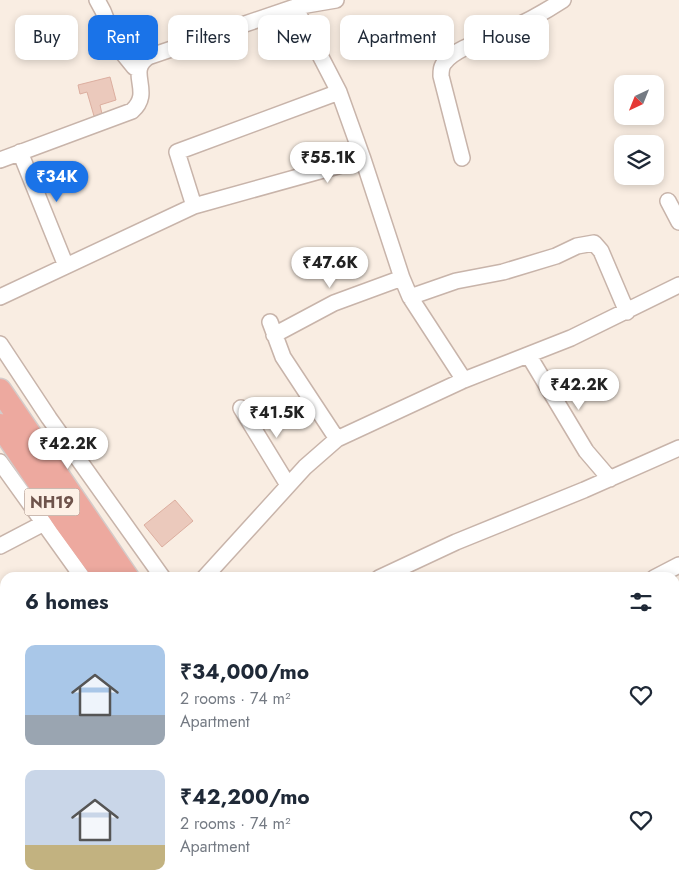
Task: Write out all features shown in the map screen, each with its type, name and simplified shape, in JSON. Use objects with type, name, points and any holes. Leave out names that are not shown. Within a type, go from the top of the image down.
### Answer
[{"type":"highway","name":"NH19","points":[[0,390],[124,572]]},
{"type":"highway","name":"NH19","points":[[0,425],[102,572]]},
{"type":"street","points":[[97,0],[117,46],[134,67],[140,66]]},
{"type":"street","points":[[0,160],[132,111],[141,101],[140,66],[143,61],[157,54],[242,27],[295,7],[336,0]]},
{"type":"street","points":[[462,158],[441,76],[441,68],[452,56],[525,23],[563,0]]},
{"type":"street","points":[[295,7],[339,92],[410,297],[464,380]]},
{"type":"street","points":[[194,206],[177,152],[339,92]]},
{"type":"street","points":[[20,152],[66,266]]},
{"type":"street","points":[[0,297],[194,206],[363,159]]},
{"type":"street","points":[[668,201],[679,222]]},
{"type":"street","points":[[410,297],[456,281],[503,272],[556,256],[577,246],[594,243],[601,252],[627,312]]},
{"type":"street","points":[[337,439],[283,357],[272,328],[402,278]]},
{"type":"street","points":[[209,572],[305,467],[337,439],[464,380],[571,338],[679,285]]},
{"type":"street","points":[[0,344],[60,434],[159,572]]},
{"type":"street","points":[[529,356],[586,451],[610,479]]},
{"type":"street","points":[[241,408],[288,485]]},
{"type":"street","points":[[392,572],[456,542],[610,479],[679,448]]},
{"type":"street","points":[[0,462],[79,572]]},
{"type":"street","points":[[0,546],[44,523]]},
{"type":"street","points":[[666,572],[679,565]]},
{"type":"building","points":[[110,77],[116,100],[100,105],[102,114],[94,116],[87,92],[80,94],[78,85]]},
{"type":"building","points":[[175,500],[193,521],[162,547],[144,525]]}]
